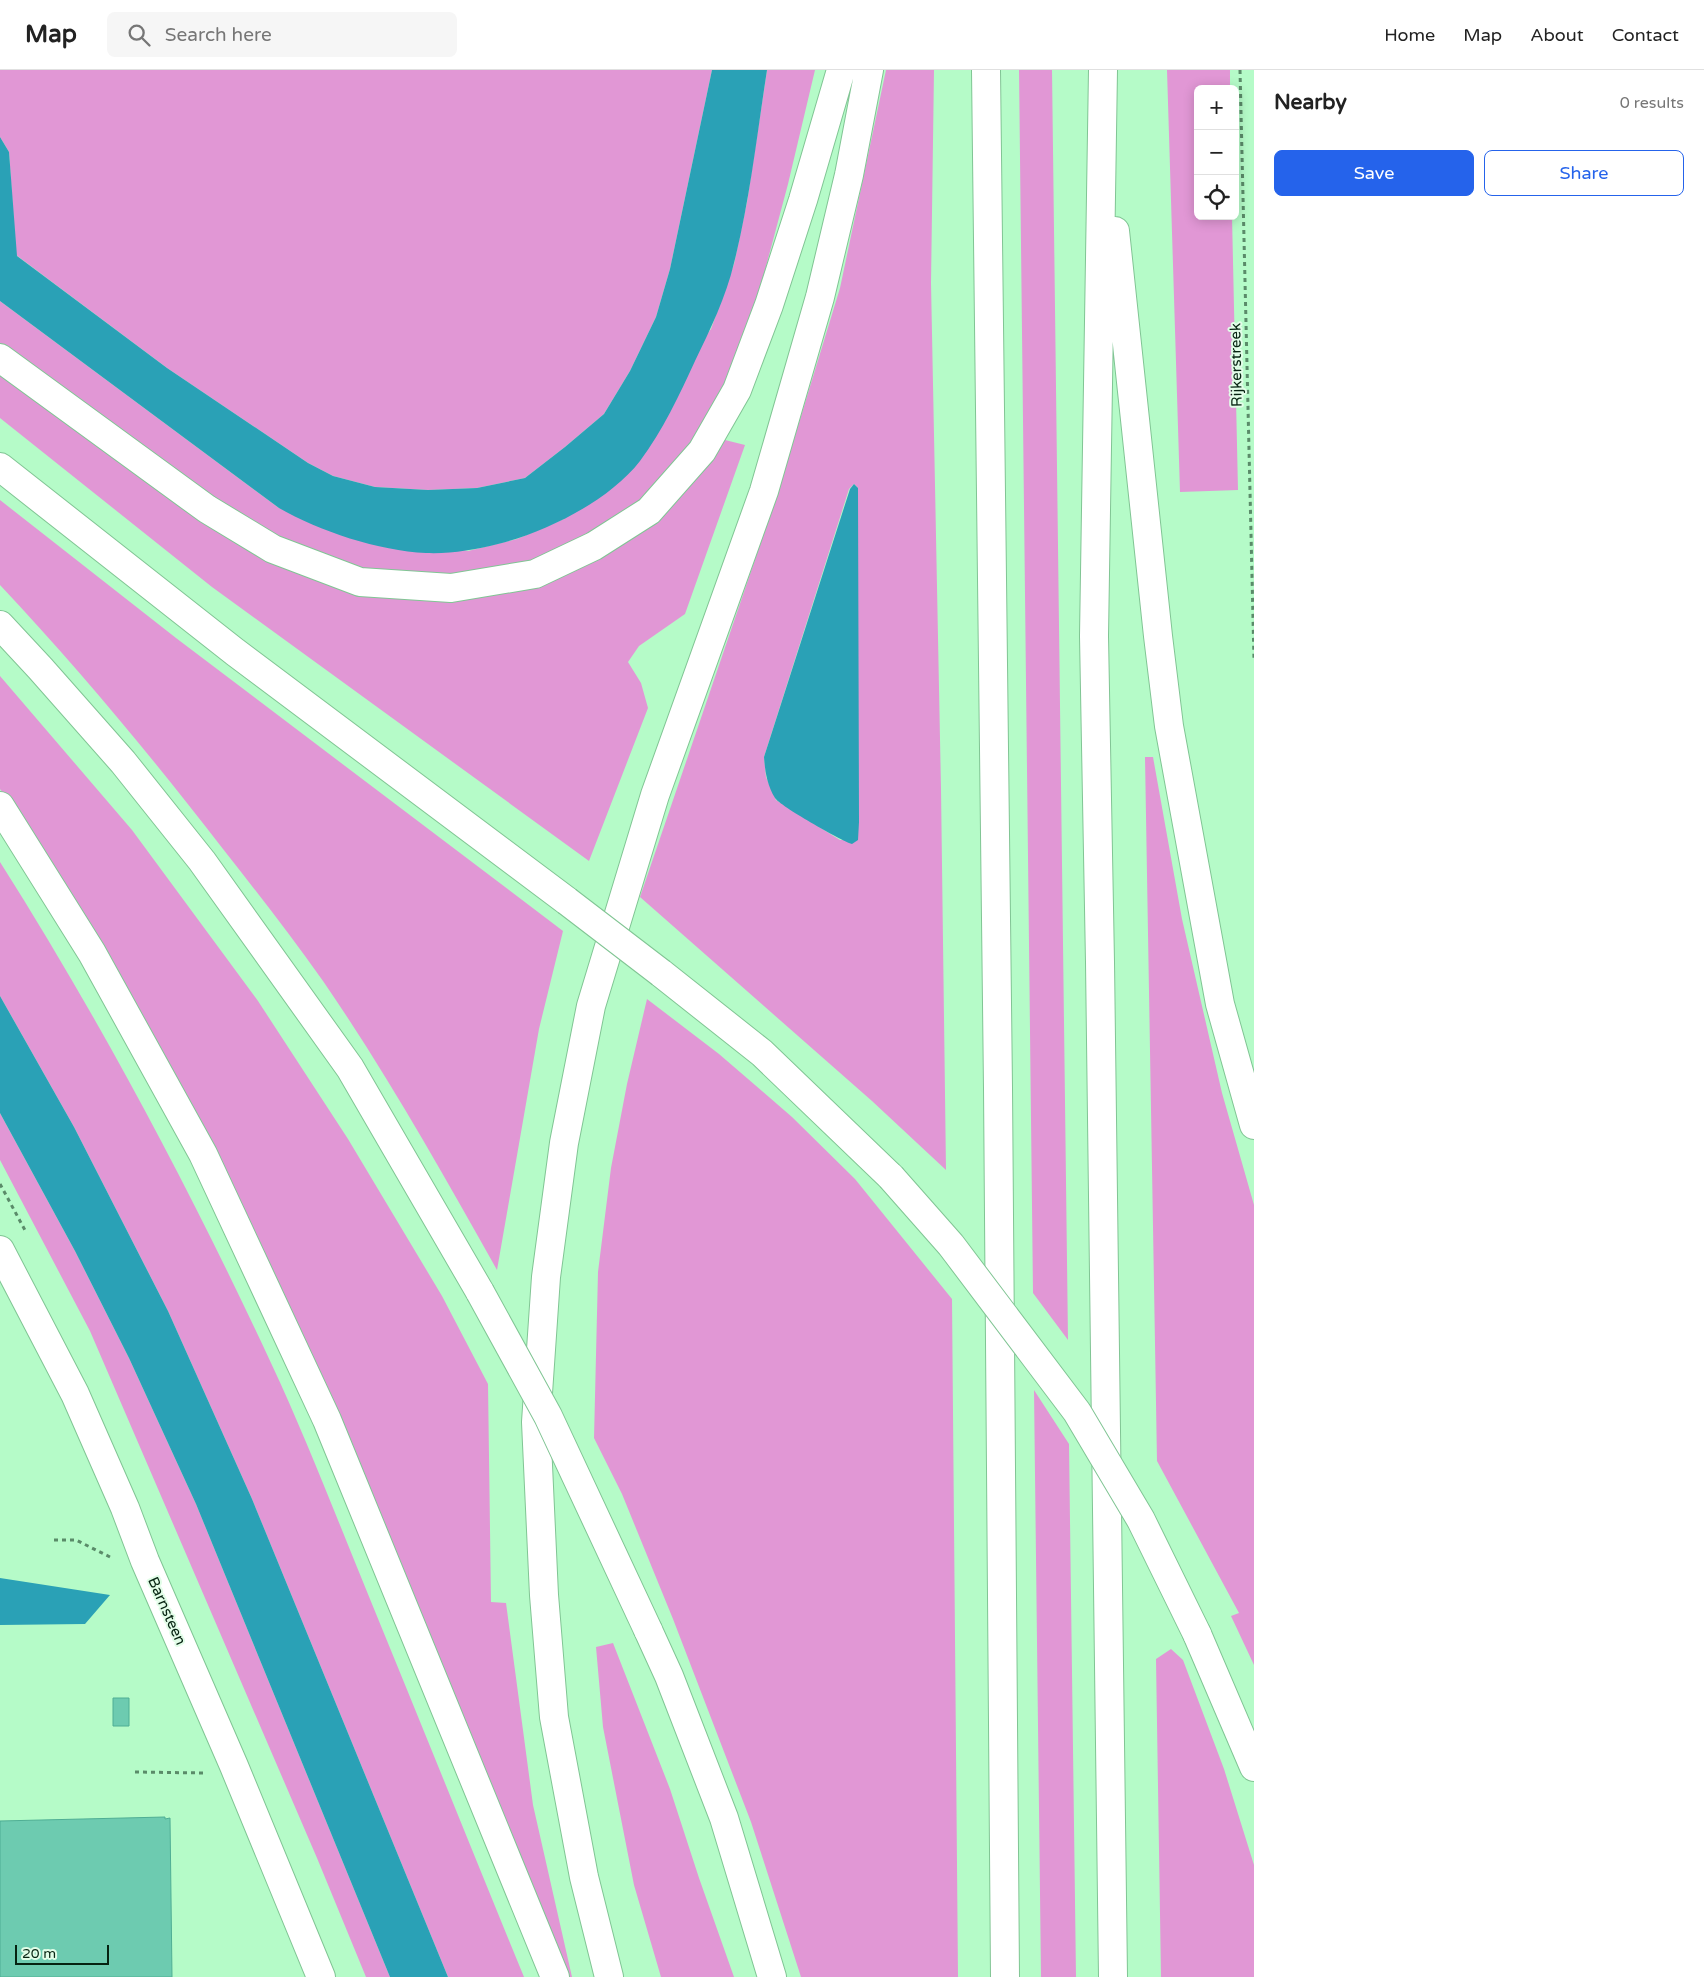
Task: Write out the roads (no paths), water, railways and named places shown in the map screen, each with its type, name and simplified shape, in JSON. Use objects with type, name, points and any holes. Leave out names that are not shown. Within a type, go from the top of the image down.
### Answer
[{"type":"main road","points":[[0,358],[207,509],[273,549],[360,582],[451,588],[535,574],[594,546],[649,511],[702,451],[737,390],[769,305],[842,70]]},
{"type":"main road","points":[[609,1977],[584,1877],[554,1717],[544,1595],[536,1422],[546,1277],[564,1143],[591,1006],[655,794],[764,491],[818,307],[849,176],[870,70]]},
{"type":"main road","points":[[986,70],[998,1058],[1005,1977]]},
{"type":"main road","points":[[1103,70],[1094,636],[1100,962],[1112,1977]]},
{"type":"main road","points":[[1103,110],[1169,726],[1220,1004],[1254,1125]]},
{"type":"main road","points":[[0,467],[234,652],[567,901],[762,1053],[891,1177],[951,1245],[1077,1412],[1141,1520],[1197,1634],[1254,1767]]},
{"type":"main road","points":[[0,625],[123,762],[202,861],[350,1068],[480,1292],[548,1416],[669,1676],[724,1818],[772,1977]]},
{"type":"main road","points":[[0,806],[92,953],[203,1154],[327,1420],[554,1977]]},
{"type":"main road","name":"Barnsteen","points":[[0,1250],[75,1394],[125,1508],[145,1562],[234,1766],[322,1977]]},
{"type":"water","points":[[712,70],[767,70],[740,239],[731,276],[717,313],[670,412],[640,461],[627,476],[594,502],[575,513],[517,539],[471,550],[426,553],[369,544],[312,524],[279,508],[0,301],[0,137],[9,152],[17,256],[167,368],[308,463],[333,476],[375,487],[428,490],[477,488],[525,478],[604,414],[630,371],[656,317],[670,269]]},
{"type":"water","points":[[854,484],[858,488],[859,822],[858,840],[852,844],[779,802],[770,788],[764,757],[850,489]]},
{"type":"water","points":[[0,996],[74,1127],[168,1311],[252,1499],[448,1977],[390,1977],[196,1504],[129,1358],[75,1251],[0,1113]]},
{"type":"water","points":[[0,1578],[110,1595],[85,1624],[0,1625]]}]
